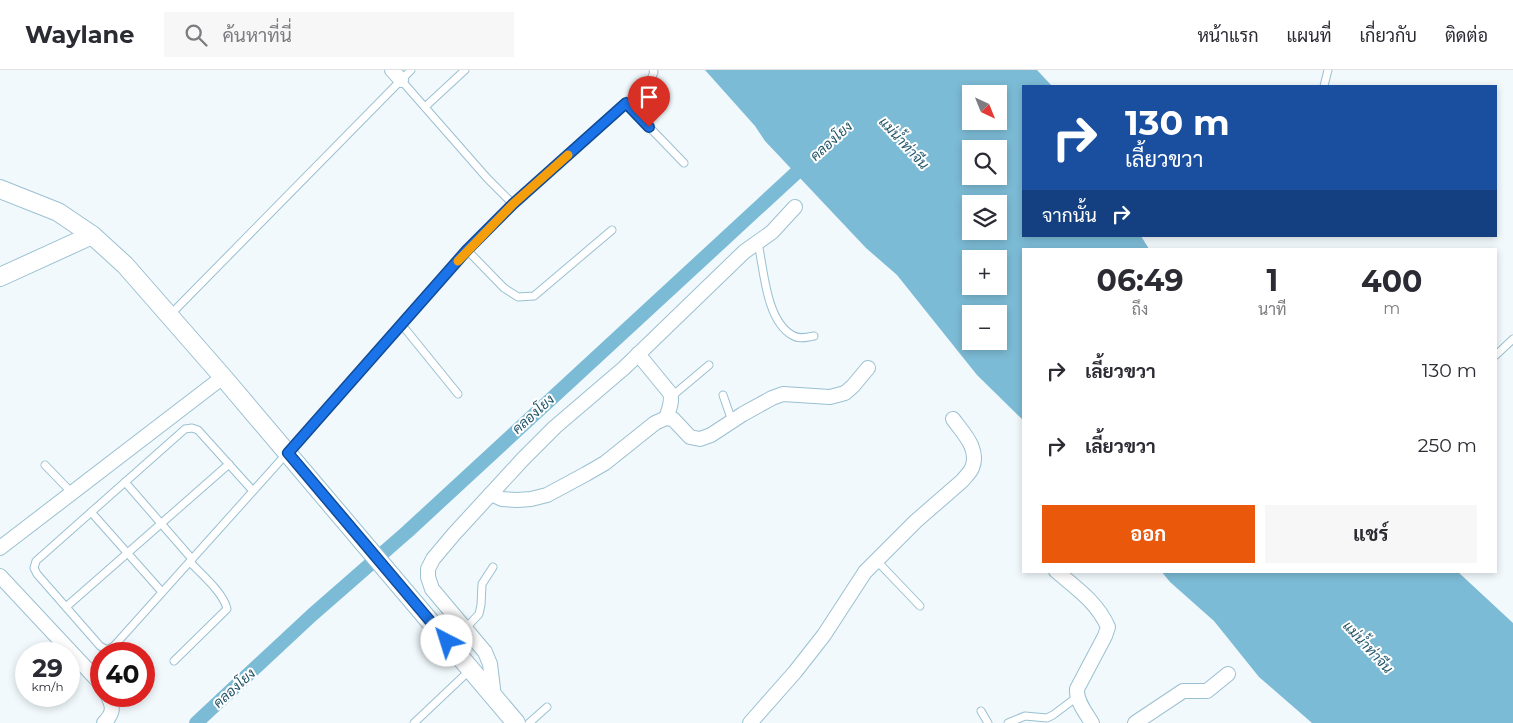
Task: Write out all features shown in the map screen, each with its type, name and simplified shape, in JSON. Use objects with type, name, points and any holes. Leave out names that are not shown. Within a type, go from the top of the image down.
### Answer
[{"type":"street","points":[[0,189],[58,212],[92,235],[125,265],[223,376],[516,723]]},
{"type":"street","points":[[494,697],[490,664],[485,652],[432,589],[428,577],[428,569],[433,559],[555,426],[638,354],[744,252],[772,232],[795,207]]},
{"type":"street","points":[[0,278],[92,235]]},
{"type":"street","points":[[638,354],[670,393],[670,407],[666,418]]},
{"type":"street","points":[[491,494],[502,499],[517,500],[531,499],[547,494],[605,463],[655,423],[666,418],[673,419],[690,437],[700,439],[711,435],[772,398],[783,394],[830,397],[845,393],[868,368]]},
{"type":"street","points":[[0,548],[223,376]]},
{"type":"street","points":[[750,723],[795,672],[824,635],[876,560],[916,521],[962,481],[972,468],[974,452],[969,440],[953,419]]},
{"type":"street","points":[[1059,573],[1076,586],[1098,609],[1108,627],[1077,689],[1077,697],[1092,723]]},
{"type":"street","points":[[0,576],[90,672]]},
{"type":"street","points":[[1135,723],[1178,694],[1189,691],[1207,691],[1228,674]]},
{"type":"street","points":[[104,723],[111,716],[112,707]]},
{"type":"lane","points":[[425,107],[465,70]]},
{"type":"lane","points":[[253,491],[198,430],[186,429],[36,561],[34,568],[37,574],[100,646],[107,650],[114,646],[288,453],[467,250],[513,204],[650,81],[653,70]]},
{"type":"lane","points":[[1324,85],[1328,70]]},
{"type":"lane","points":[[170,315],[401,73],[425,107],[487,178],[513,204]]},
{"type":"lane","points":[[626,103],[684,163]]},
{"type":"lane","points":[[467,250],[504,288],[518,297],[534,296],[612,230]]},
{"type":"lane","points":[[758,243],[770,308],[781,326],[792,336],[801,338],[814,336]]},
{"type":"lane","points":[[402,325],[458,394]]},
{"type":"lane","points":[[1497,354],[1513,339]]},
{"type":"lane","points":[[671,397],[709,365]]},
{"type":"lane","points":[[723,395],[732,421]]},
{"type":"lane","points":[[66,607],[229,464]]},
{"type":"lane","points":[[45,465],[72,493]]},
{"type":"lane","points":[[125,482],[226,603],[227,609],[174,661]]},
{"type":"lane","points":[[91,512],[162,592]]},
{"type":"lane","points":[[876,560],[920,606]]},
{"type":"lane","points":[[465,629],[479,614],[482,584],[493,567]]},
{"type":"lane","points":[[414,723],[470,670]]},
{"type":"lane","points":[[1008,723],[1025,716],[1047,718],[1077,697]]},
{"type":"lane","points":[[529,723],[548,708]]},
{"type":"lane","points":[[981,712],[988,723]]},
{"type":"water","name":"แม่น้ำท่าจีน","points":[[705,70],[1037,70],[1051,85],[1022,85],[1022,237],[1142,237],[1148,248],[1022,248],[1022,419],[977,375],[897,275],[866,248],[765,141],[755,126]]},
{"type":"water","name":"แม่น้ำท่าจีน","points":[[1163,573],[1459,573],[1513,623],[1513,723],[1312,723],[1259,677],[1214,621],[1170,582]]},
{"type":"waterway","name":"คลองโยง","points":[[196,723],[312,615],[407,532],[809,161]]},
{"type":"slow traffic","points":[[458,261],[513,204],[568,155]]},
{"type":"route","points":[[447,641],[288,453],[467,250],[513,204],[626,103],[649,127]]}]
